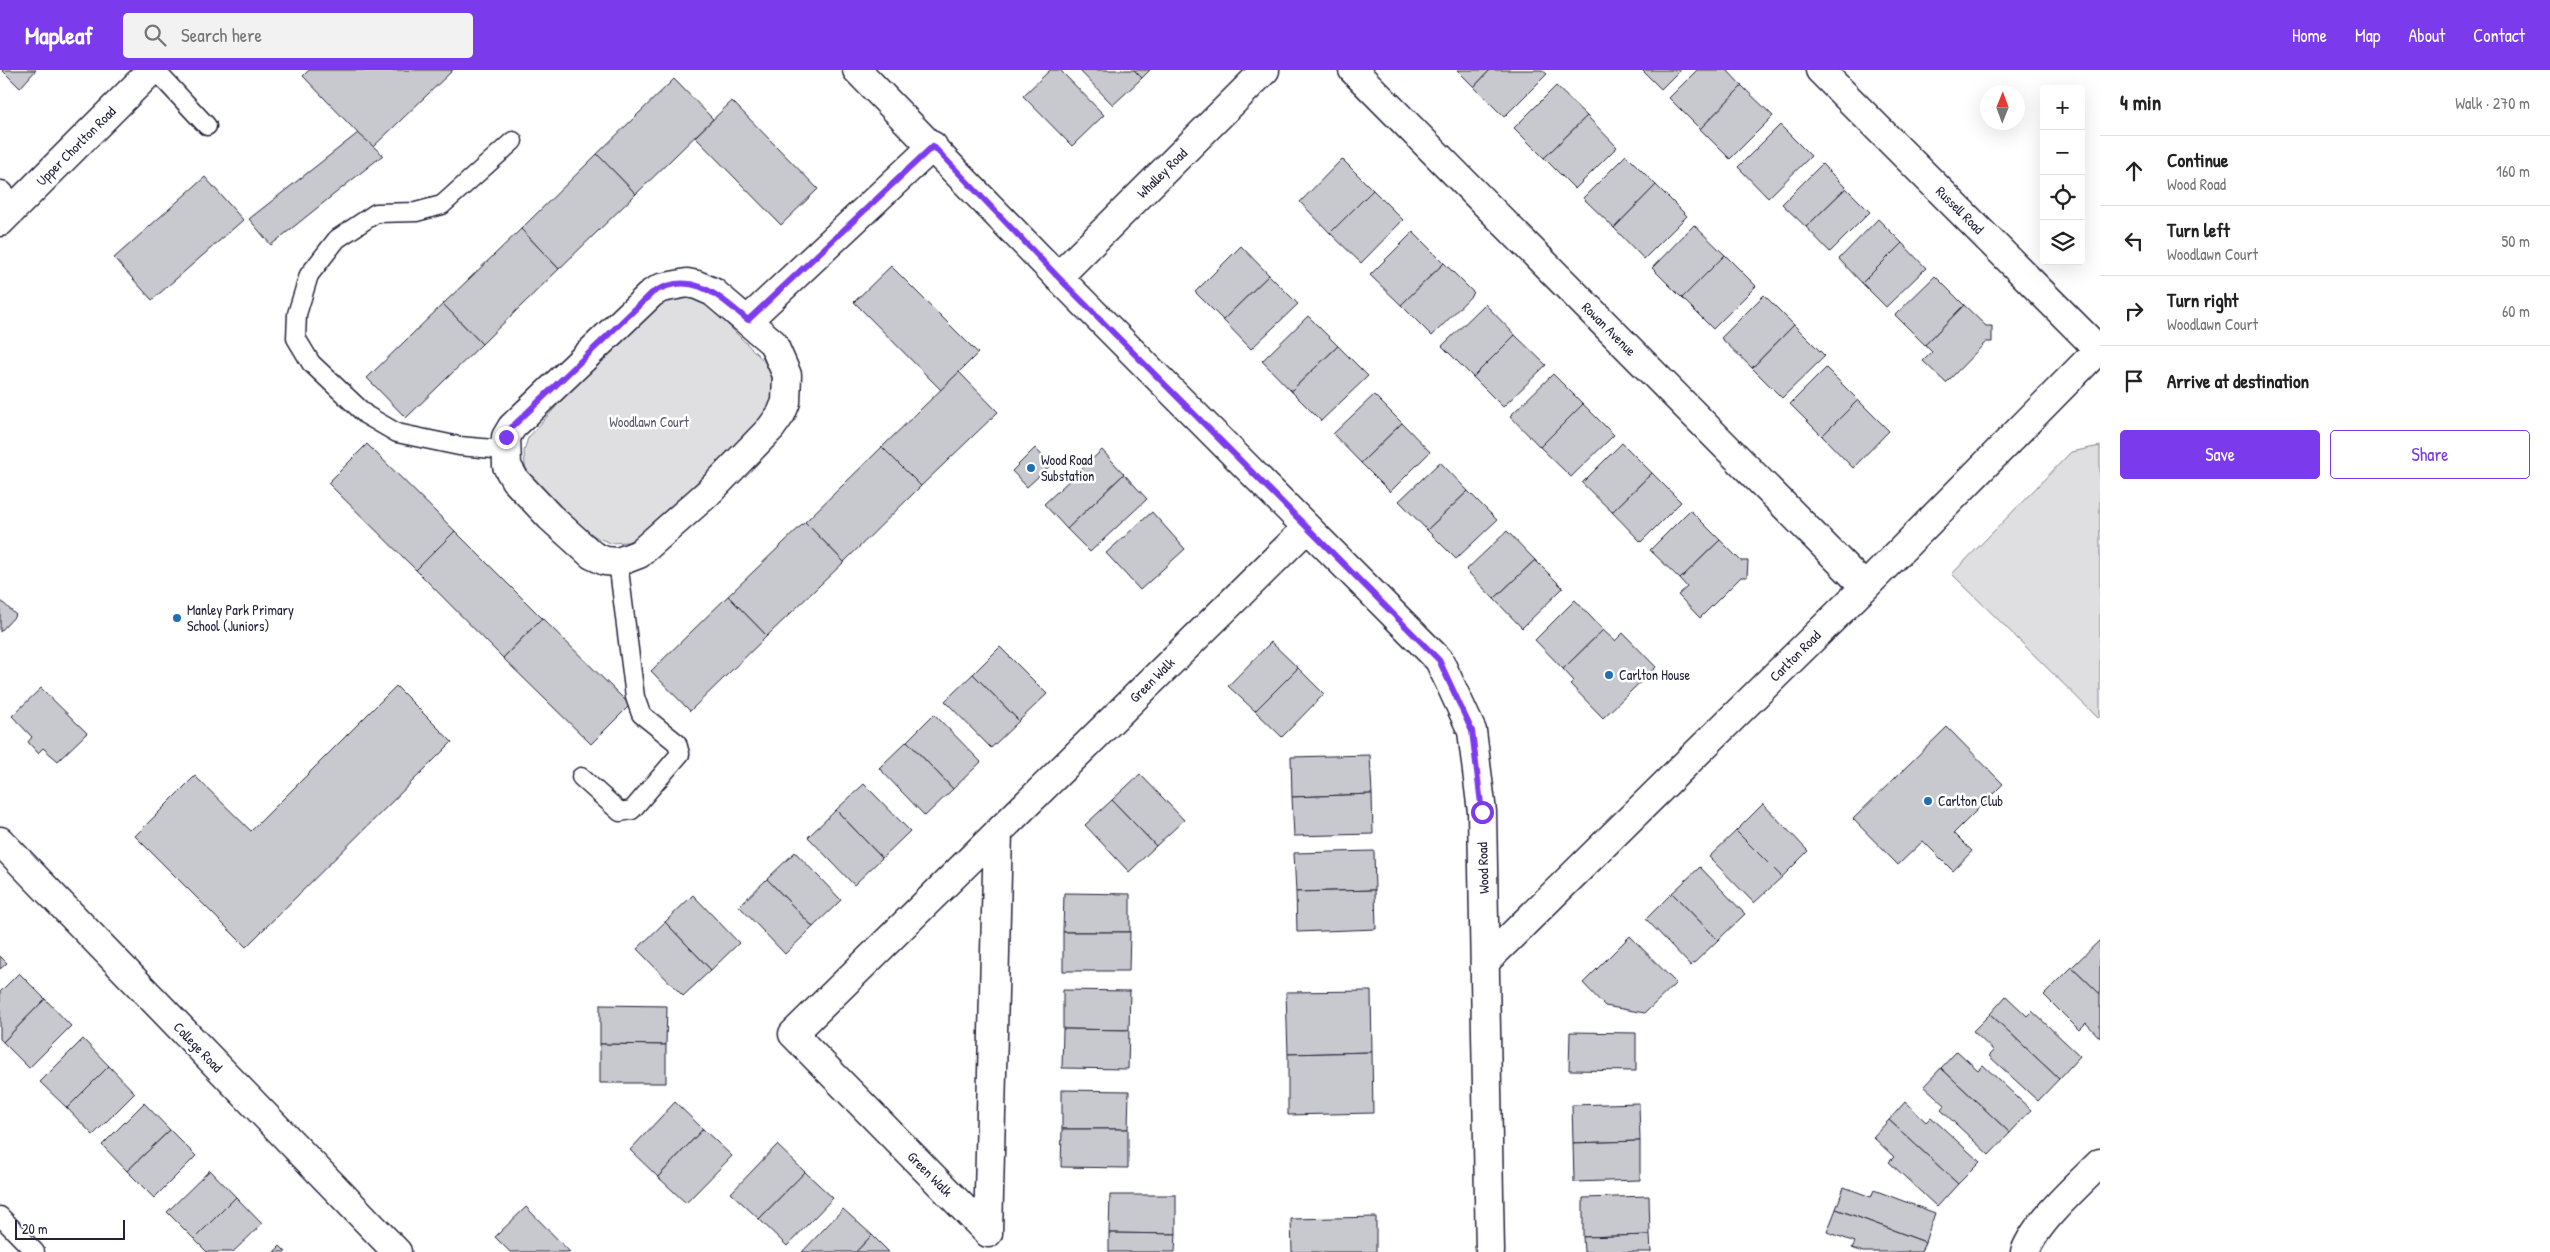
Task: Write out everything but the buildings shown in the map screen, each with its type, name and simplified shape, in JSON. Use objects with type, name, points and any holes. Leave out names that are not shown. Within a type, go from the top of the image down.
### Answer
[{"type":"street","name":"Upper Chorlton Road","points":[[4,209],[153,70]]},
{"type":"street","name":"Wood Road","points":[[857,70],[933,146],[1058,277],[1439,660],[1472,731],[1482,812],[1490,1252]]},
{"type":"street","name":"Whalley Road","points":[[1058,277],[1266,70]]},
{"type":"street","name":"Rowan Avenue","points":[[1353,70],[1865,587]]},
{"type":"street","name":"Russell Road","points":[[1820,70],[2100,349]]},
{"type":"street","points":[[748,320],[933,146]]},
{"type":"street","points":[[687,283],[713,292],[773,343],[786,375],[786,402],[782,414],[708,493],[639,554],[618,562],[605,561],[592,555],[550,517],[515,480],[507,466],[505,450],[506,437],[512,427],[652,293],[661,288],[687,283]]},
{"type":"street","name":"Carlton Road","points":[[1486,961],[1865,587],[2100,349]]},
{"type":"street","name":"Green Walk","points":[[998,832],[988,1232],[793,1034],[998,832],[1307,528]]},
{"type":"street","name":"College Road","points":[[0,841],[397,1252]]},
{"type":"street","points":[[2025,1252],[2029,1242],[2062,1200],[2100,1163]]},
{"type":"lane","points":[[153,70],[206,126]]},
{"type":"lane","points":[[505,450],[459,446],[397,433],[366,415],[311,363],[296,338],[297,314],[309,275],[337,238],[376,213],[416,212],[442,205],[513,141]]},
{"type":"lane","points":[[581,777],[620,812],[632,810],[680,754],[677,743],[641,714],[635,697],[618,562]]},
{"type":"lane","points":[[0,1216],[35,1252]]},
{"type":"green space","name":"Woodlawn Court","points":[[678,297],[700,300],[709,306],[764,361],[771,373],[773,389],[771,401],[759,421],[737,444],[641,536],[627,542],[611,543],[583,529],[532,479],[525,466],[524,451],[528,438],[570,391],[665,301]]},
{"type":"green space","points":[[2100,446],[2100,716],[2098,718],[1952,574],[2071,452]]},
{"type":"place","name":"Wood Road Substation","points":[[1031,468]]},
{"type":"place","name":"Manley Park Primary School (Juniors)","points":[[177,618]]},
{"type":"place","name":"Carlton House","points":[[1609,675]]},
{"type":"place","name":"Carlton Club","points":[[1928,801]]},
{"type":"route","points":[[506,437],[512,427],[652,293],[661,288],[687,283],[697,285],[713,292],[748,320],[933,146],[1058,277],[1439,660],[1472,731],[1482,812]]}]
